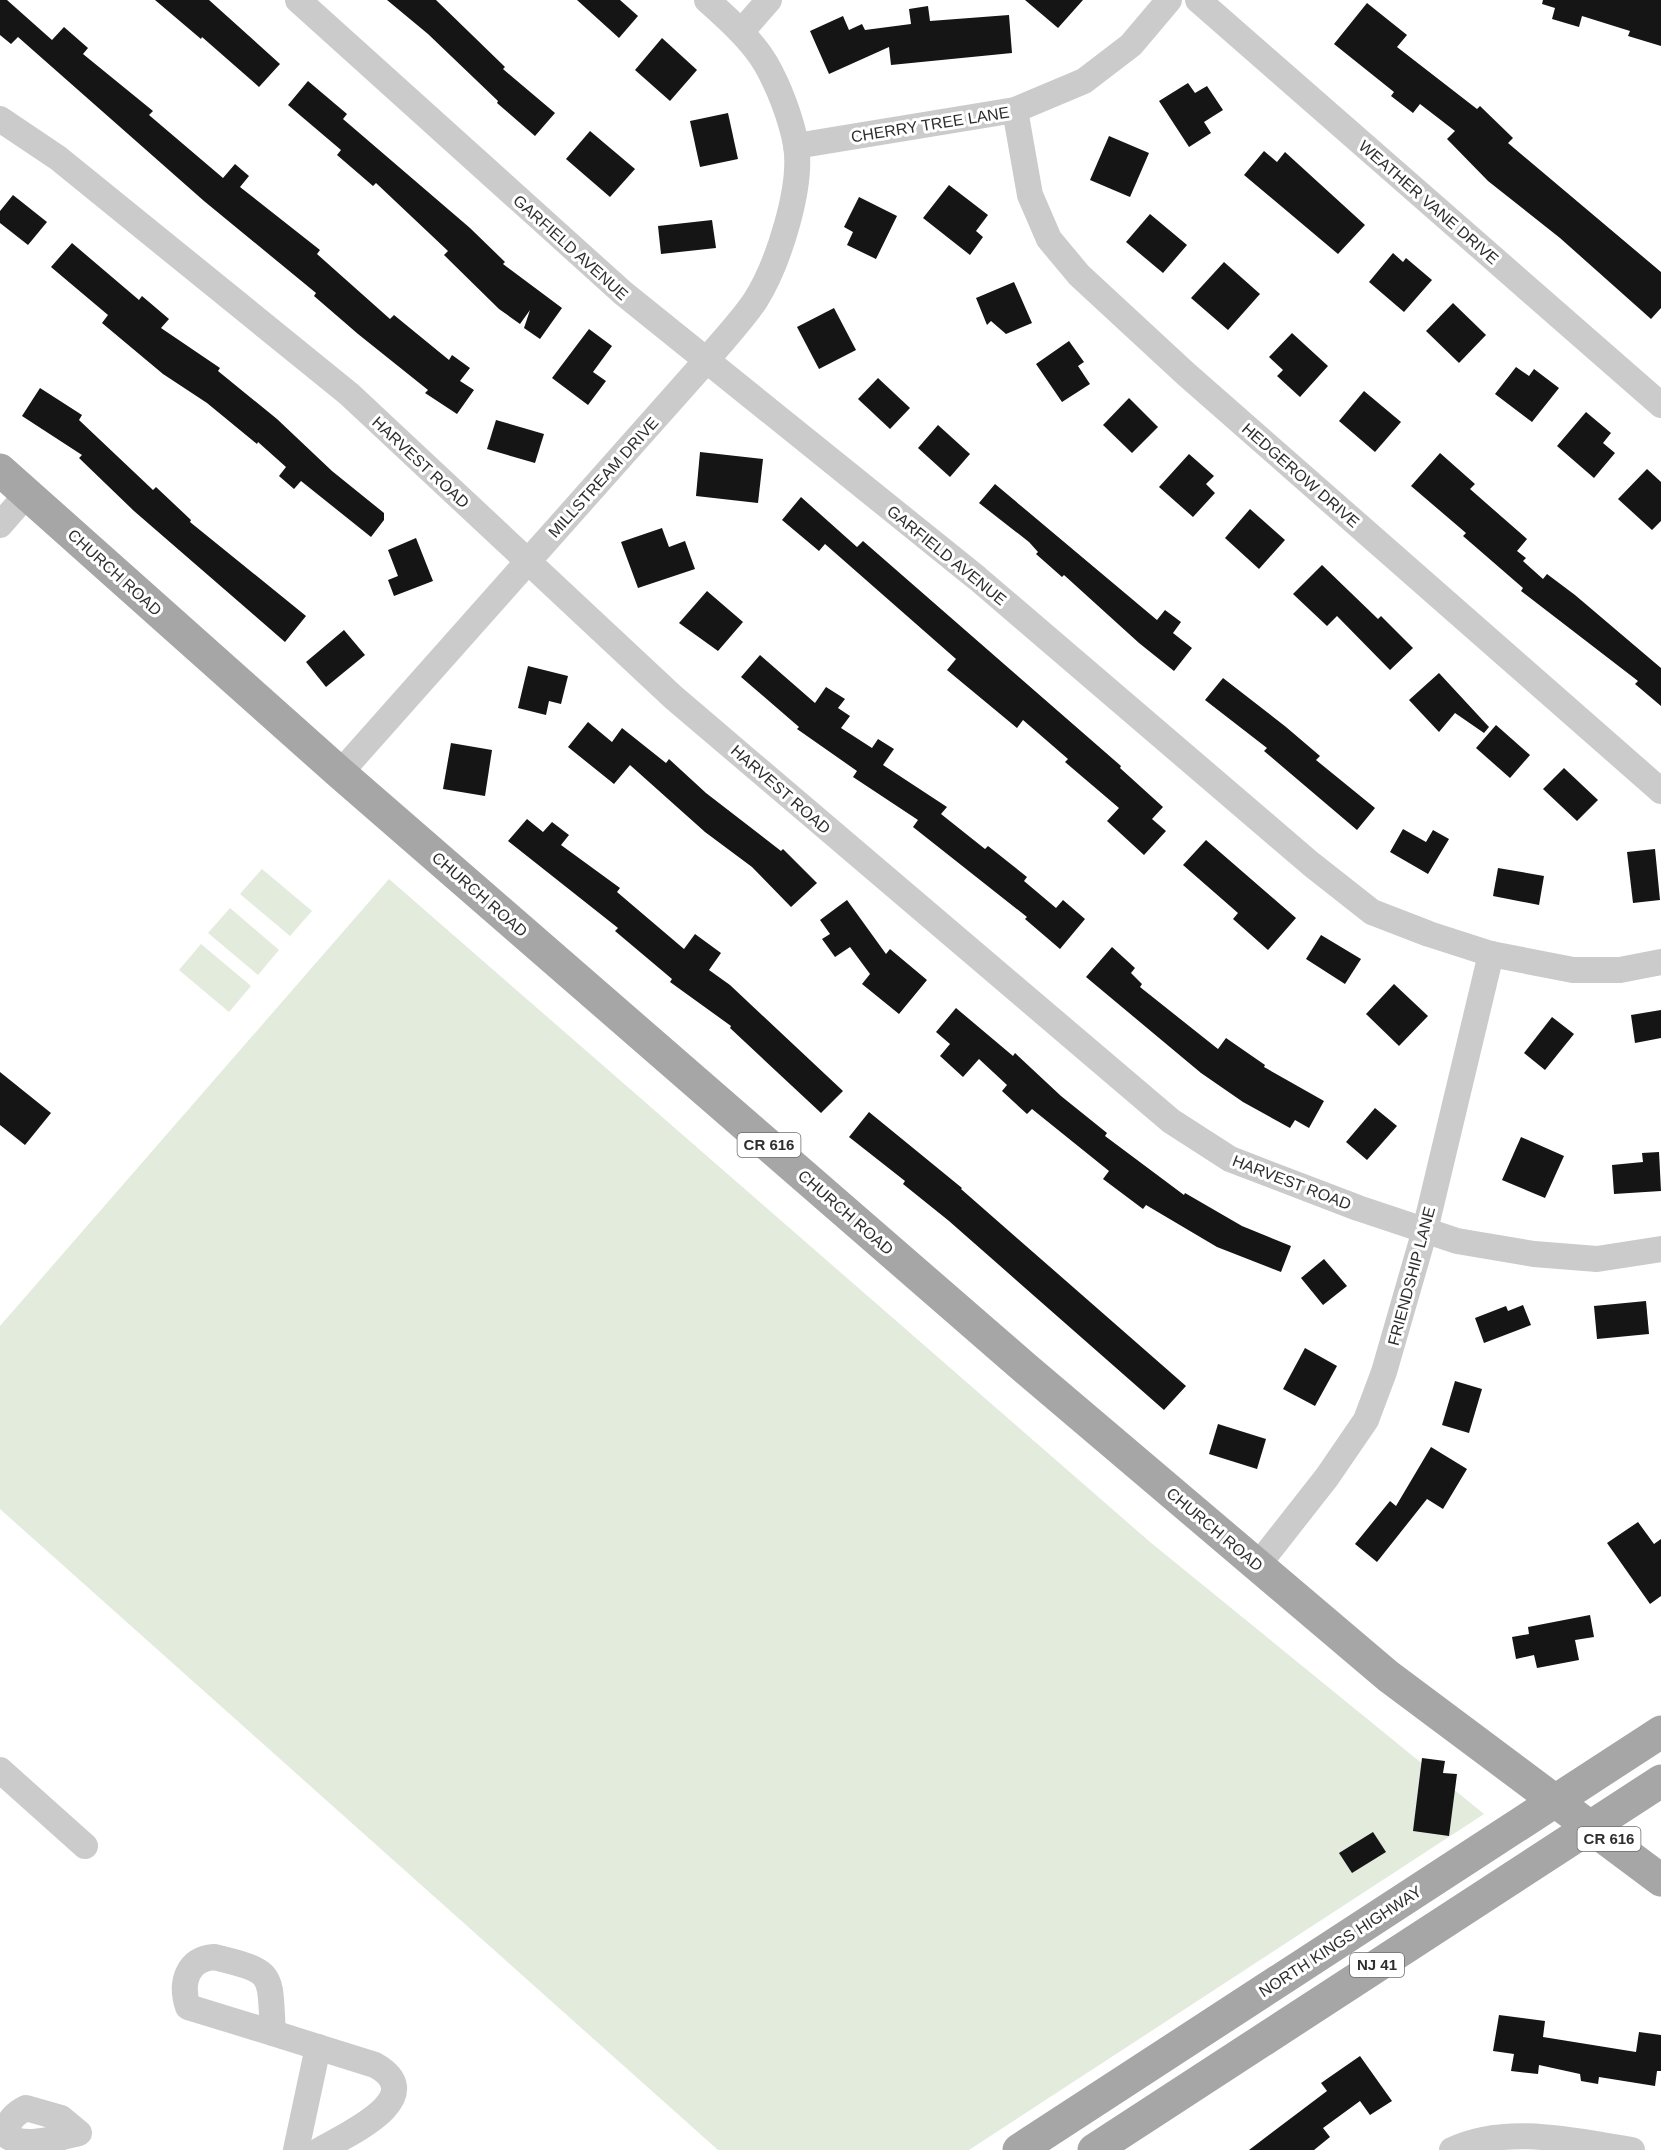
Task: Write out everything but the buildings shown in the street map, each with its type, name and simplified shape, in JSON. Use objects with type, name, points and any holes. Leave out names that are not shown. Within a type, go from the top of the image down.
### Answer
[{"type":"main road","name":"CHURCH ROAD","points":[[0,470],[340,772],[1025,1368],[1388,1676],[1556,1799],[1661,1880]]},
{"type":"main road","name":"NORTH KINGS HIGHWAY","points":[[1020,2150],[1661,1732]]},
{"type":"main road","name":"NJ 41","points":[[1094,2150],[1661,1781]]},
{"type":"street","name":"GARFIELD AVENUE","points":[[298,0],[623,293],[977,578],[1302,857],[1372,912],[1428,934],[1491,954],[1573,970],[1620,970],[1661,962]]},
{"type":"street","points":[[707,0],[741,32],[765,63],[780,95],[796,146]]},
{"type":"street","points":[[741,32],[769,0]]},
{"type":"street","name":"CHERRY TREE LANE","points":[[796,146],[1015,110],[1084,81],[1131,45],[1169,0]]},
{"type":"street","name":"WEATHER VANE DRIVE","points":[[1198,0],[1661,405]]},
{"type":"street","name":"HEDGEROW DRIVE","points":[[1015,110],[1030,195],[1049,239],[1079,275],[1186,374],[1661,790]]},
{"type":"street","name":"HARVEST ROAD","points":[[0,119],[58,158],[349,394],[673,697],[1171,1121],[1230,1159],[1457,1240],[1534,1254],[1597,1259],[1661,1249]]},
{"type":"street","name":"MILLSTREAM DRIVE","points":[[340,772],[706,361],[754,302],[773,266],[786,229],[794,186],[796,146]]},
{"type":"street","points":[[0,525],[27,494]]},
{"type":"street","name":"FRIENDSHIP LANE","points":[[1258,1565],[1327,1477],[1366,1420],[1384,1372],[1425,1230],[1491,954]]},
{"type":"street","points":[[0,1770],[85,1845]]},
{"type":"street","points":[[273,2033],[375,2065],[388,2073],[394,2084],[394,2095],[389,2105],[320,2150]]},
{"type":"street","points":[[296,2150],[318,2047]]},
{"type":"street","points":[[1452,2150],[1470,2141],[1520,2135],[1632,2150]]},
{"type":"green space","points":[[262,869],[312,911],[290,936],[240,894]]},
{"type":"green space","points":[[389,879],[1150,1542],[1484,1814],[969,2150],[718,2150],[0,1509],[0,1326]]},
{"type":"green space","points":[[230,908],[279,950],[258,975],[208,933]]},
{"type":"green space","points":[[201,944],[251,986],[229,1012],[179,970]]}]
